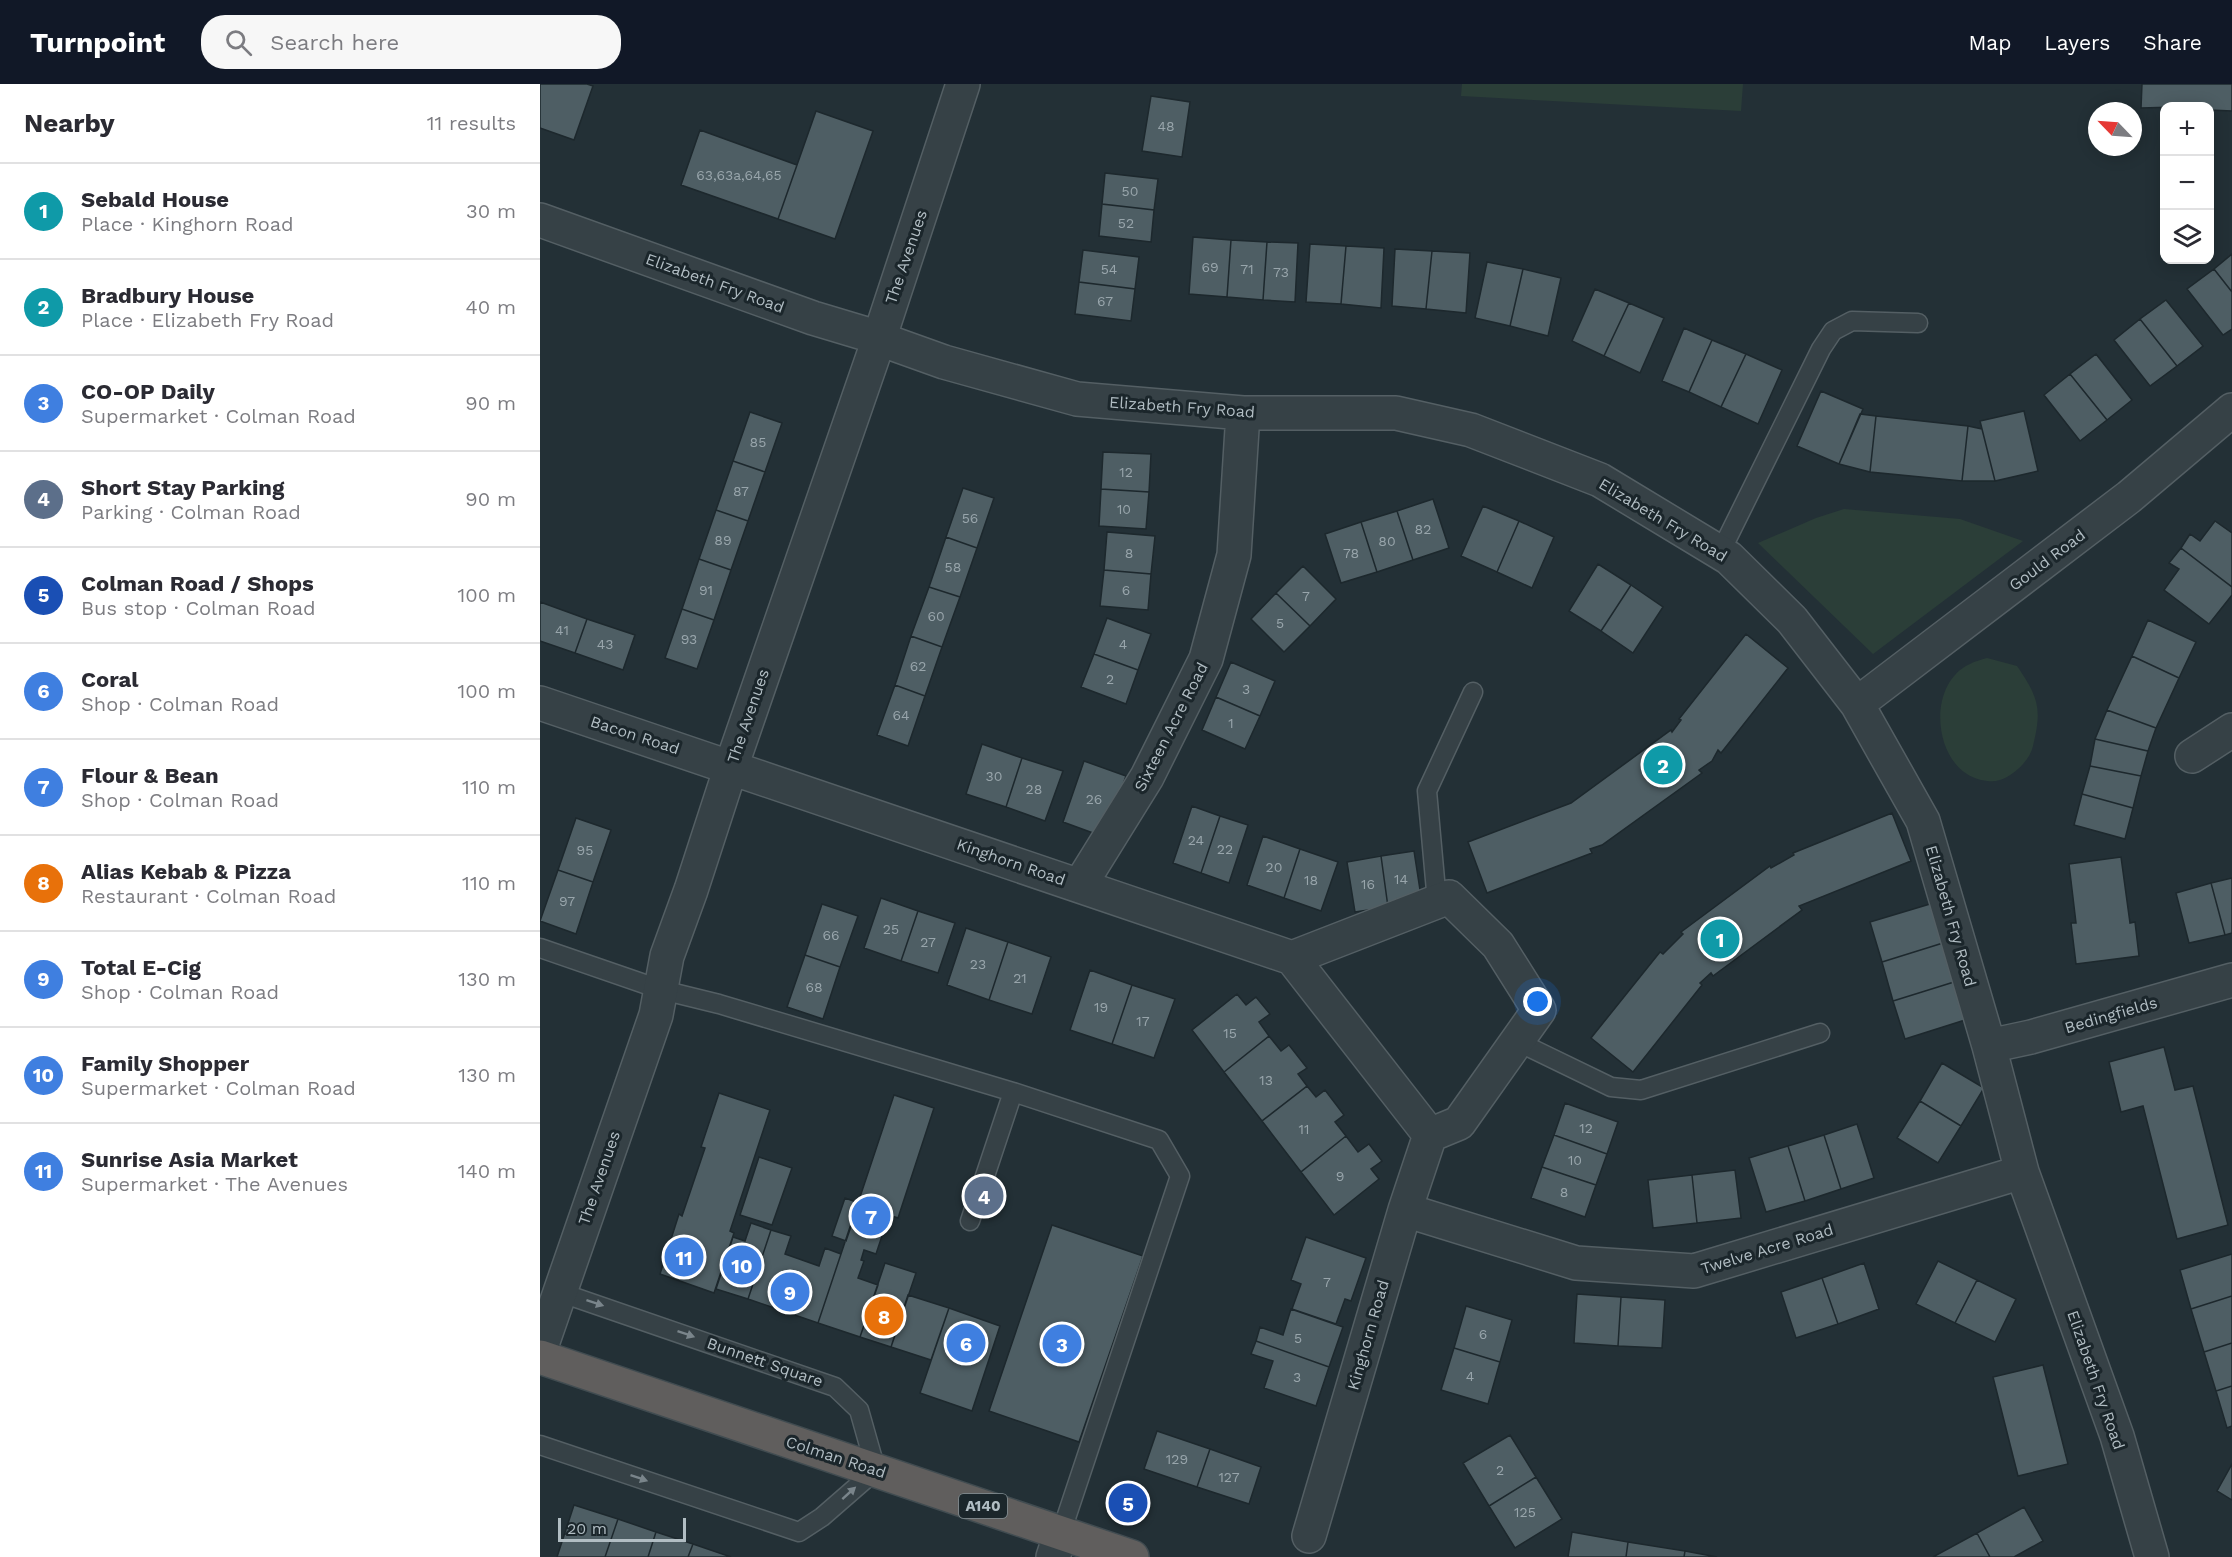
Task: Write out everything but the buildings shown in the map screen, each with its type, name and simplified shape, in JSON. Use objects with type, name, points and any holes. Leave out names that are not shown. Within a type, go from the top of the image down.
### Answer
[{"type":"highway","name":"Colman Road","points":[[540,1357],[876,1470],[1057,1545],[1132,1557]]},
{"type":"street","name":"The Avenues","points":[[540,1350],[656,1015],[667,956],[879,339],[963,84]]},
{"type":"street","name":"Elizabeth Fry Road","points":[[540,220],[813,318],[944,362],[1077,399],[1244,413],[1396,413],[1471,430],[1600,480],[1729,558],[1792,620],[1857,704],[1923,821],[1989,1046],[2022,1172],[2117,1436],[2152,1557]]},
{"type":"street","name":"Gould Road","points":[[1857,704],[2120,503],[2232,410]]},
{"type":"street","name":"Sixteen Acre Road","points":[[1080,885],[1147,777],[1206,659],[1234,555],[1244,413]]},
{"type":"street","name":"Bacon Road","points":[[540,703],[731,767]]},
{"type":"street","points":[[2192,756],[2232,730]]},
{"type":"street","name":"Kinghorn Road","points":[[731,767],[1292,958]]},
{"type":"street","points":[[1449,897],[1498,945],[1539,1010],[1459,1122],[1430,1135],[1292,958],[1449,897]]},
{"type":"street","name":"Bedingfields","points":[[1989,1046],[2031,1037],[2232,980]]},
{"type":"street","name":"Kinghorn Road","points":[[1309,1536],[1405,1210],[1430,1135]]},
{"type":"street","name":"Twelve Acre Road","points":[[1405,1210],[1576,1263],[1694,1271],[2022,1172]]},
{"type":"lane","points":[[1720,553],[1821,349],[1833,331],[1852,321],[1918,323]]},
{"type":"lane","points":[[1437,902],[1426,791],[1473,692]]},
{"type":"lane","points":[[540,948],[662,990],[719,1004],[1013,1092],[1159,1140],[1180,1176],[1057,1545]]},
{"type":"lane","points":[[1516,1041],[1611,1087],[1641,1090],[1820,1032]]},
{"type":"lane","points":[[970,1221],[1013,1092]]},
{"type":"lane","name":"Bunnett Square","points":[[559,1292],[835,1387],[859,1410],[876,1470]]},
{"type":"lane","points":[[540,1445],[799,1532],[822,1517],[876,1470]]},
{"type":"green space","points":[[1462,84],[1743,84],[1741,111],[1461,96]]},
{"type":"green space","points":[[1844,509],[1960,519],[2023,541],[1873,654],[1758,543],[1816,518]]},
{"type":"green space","points":[[1987,658],[2017,666],[2030,687],[2038,713],[2036,733],[2029,755],[2015,771],[1995,781],[1981,780],[1965,773],[1953,760],[1945,744],[1941,725],[1941,707],[1946,689],[1956,674],[1972,663]]},
{"type":"place","name":"Bradbury House","points":[[1663,765]]},
{"type":"place","name":"Sebald House","points":[[1720,939]]},
{"type":"place","name":"Short Stay Parking","points":[[984,1196]]},
{"type":"place","name":"Flour & Bean","points":[[871,1216]]},
{"type":"place","name":"Sunrise Asia Market","points":[[684,1257]]},
{"type":"place","name":"Family Shopper","points":[[742,1265]]},
{"type":"place","name":"Total E-Cig","points":[[790,1292]]},
{"type":"place","name":"Alias Kebab & Pizza","points":[[884,1316]]},
{"type":"place","name":"Coral","points":[[966,1343]]},
{"type":"place","name":"CO-OP Daily","points":[[1062,1344]]},
{"type":"place","name":"Colman Road / Shops","points":[[1128,1503]]}]
